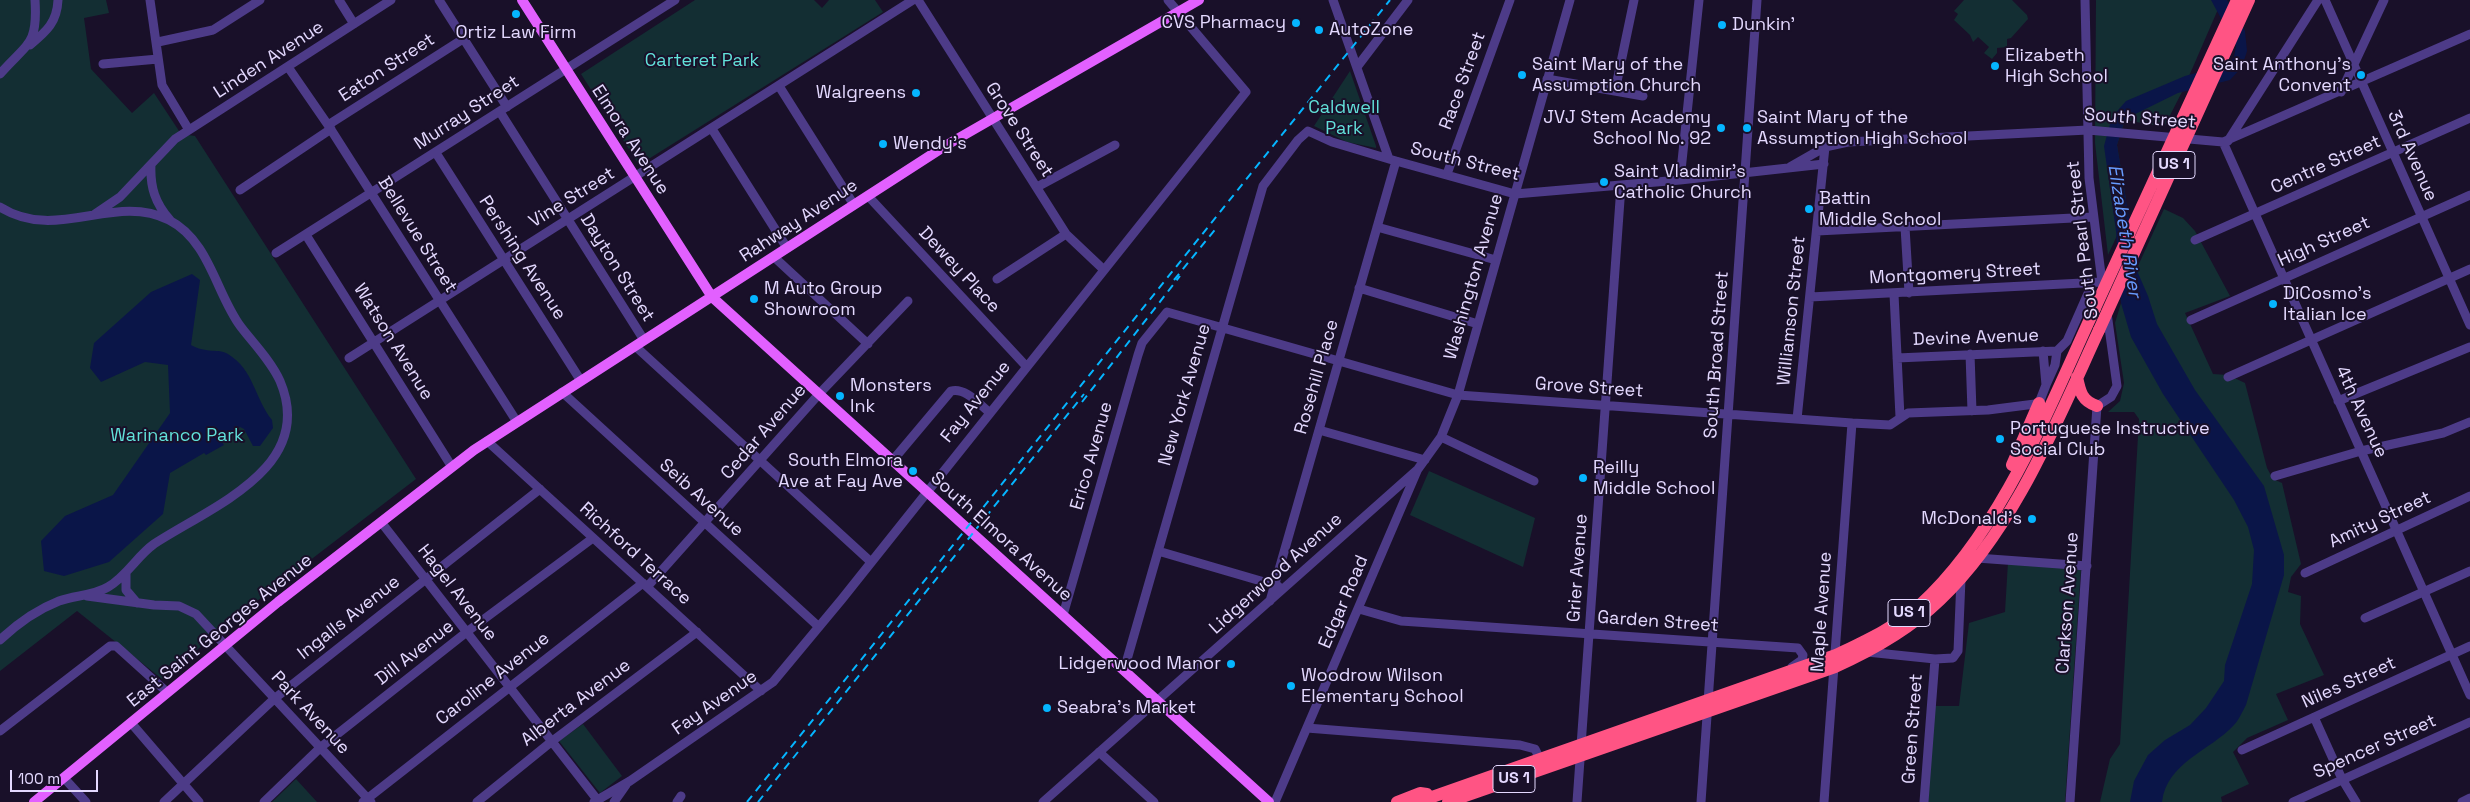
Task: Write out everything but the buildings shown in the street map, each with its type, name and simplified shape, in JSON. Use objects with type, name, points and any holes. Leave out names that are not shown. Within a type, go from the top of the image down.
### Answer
[{"type":"highway","name":"US 1","points":[[1448,802],[1581,750],[1835,661],[1919,606],[1943,582],[1968,552],[2006,491],[2095,308],[2237,0]]},
{"type":"highway","name":"US 1","points":[[1708,706],[1782,674],[1867,652],[1919,619],[1961,579],[1999,527],[2027,478],[2077,377],[2249,0]]},
{"type":"highway","points":[[2077,377],[2082,398],[2098,406]]},
{"type":"highway","points":[[2006,491],[2009,470],[2039,403]]},
{"type":"highway","name":"US 1","points":[[1418,802],[1540,759],[1581,750]]},
{"type":"highway","points":[[1397,802],[1420,793],[1437,794]]},
{"type":"main road","name":"Rahway Avenue","points":[[427,486],[487,441],[868,196],[992,120],[1199,0]]},
{"type":"main road","name":"Elmora Avenue","points":[[526,1],[565,70],[712,296]]},
{"type":"main road","name":"South Elmora Avenue","points":[[712,296],[1269,802]]},
{"type":"main road","name":"East Saint Georges Avenue","points":[[34,802],[132,724],[225,645],[427,486]]},
{"type":"street","points":[[28,47],[34,32],[35,0]]},
{"type":"street","points":[[0,74],[45,32],[57,15],[58,0]]},
{"type":"street","points":[[150,0],[158,42],[162,86],[189,130]]},
{"type":"street","points":[[158,42],[213,30],[260,0]]},
{"type":"street","points":[[339,0],[354,24]]},
{"type":"street","name":"Linden Avenue","points":[[92,216],[120,197],[167,146],[189,130],[392,0]]},
{"type":"street","name":"Dayton Street","points":[[439,0],[640,343],[761,461],[871,562]]},
{"type":"street","name":"Murray Street","points":[[276,253],[676,0]]},
{"type":"street","name":"Vine Street","points":[[349,358],[913,0]]},
{"type":"street","name":"Grove Street","points":[[918,0],[992,120],[1066,234],[1103,269]]},
{"type":"street","points":[[1168,0],[1177,13]]},
{"type":"street","name":"South Street","points":[[1333,0],[1392,160],[1515,194],[1621,186],[1824,164]]},
{"type":"street","points":[[1357,67],[1408,0]]},
{"type":"street","name":"Race Street","points":[[1446,174],[1510,0]]},
{"type":"street","name":"Washington Avenue","points":[[1418,469],[1441,437],[1458,395],[1570,0]]},
{"type":"street","points":[[1615,91],[1634,0]]},
{"type":"street","points":[[1680,180],[1699,0]]},
{"type":"street","name":"South Broad Street","points":[[1701,802],[1757,0]]},
{"type":"street","name":"South Pearl Street","points":[[2085,0],[2089,178],[2098,282],[2117,381],[2111,397],[2098,406]]},
{"type":"street","points":[[2225,142],[2318,0]]},
{"type":"street","name":"3rd Avenue","points":[[2324,0],[2470,325]]},
{"type":"street","points":[[2341,92],[2384,0]]},
{"type":"street","name":"Fay Avenue","points":[[597,801],[630,781],[773,682],[1246,92],[1177,13]]},
{"type":"street","name":"South Street","points":[[1790,167],[1825,147],[1848,142],[2088,130],[2106,130],[2225,142],[2470,34]]},
{"type":"street","name":"Eaton Street","points":[[240,190],[330,127],[463,39]]},
{"type":"street","points":[[103,64],[158,58]]},
{"type":"street","name":"Bellevue Street","points":[[288,67],[330,127],[517,422]]},
{"type":"street","points":[[1547,79],[1643,96]]},
{"type":"street","points":[[779,86],[854,205]]},
{"type":"street","name":"Centre Street","points":[[2195,240],[2470,118]]},
{"type":"street","points":[[712,129],[787,248]]},
{"type":"street","name":"New York Avenue","points":[[1124,670],[1263,186],[1298,140],[1305,133],[1313,131],[1332,142],[1392,160]]},
{"type":"street","name":"4th Avenue","points":[[2225,142],[2310,340],[2397,529],[2470,695]]},
{"type":"street","points":[[1036,187],[1115,145]]},
{"type":"street","name":"Williamson Street","points":[[1797,419],[1825,147]]},
{"type":"street","name":"Pershing Avenue","points":[[436,153],[581,381]]},
{"type":"street","name":"Rosehill Place","points":[[1269,602],[1377,227],[1392,160]]},
{"type":"street","points":[[0,640],[20,621],[36,612],[60,601],[84,596],[108,587],[126,572],[144,551],[221,505],[249,485],[279,450],[287,430],[286,396],[279,379],[238,323],[204,255],[185,232],[160,209],[150,184],[151,165]]},
{"type":"street","name":"Grier Avenue","points":[[1577,802],[1621,186]]},
{"type":"street","name":"High Street","points":[[2191,320],[2470,194]]},
{"type":"street","name":"Dewey Place","points":[[868,196],[1026,366]]},
{"type":"street","points":[[0,207],[33,221],[124,211],[140,212],[170,220]]},
{"type":"street","points":[[1817,231],[2093,217]]},
{"type":"street","points":[[1377,227],[1496,260]]},
{"type":"street","points":[[1905,227],[1908,293]]},
{"type":"street","points":[[997,279],[1066,234]]},
{"type":"street","name":"Watson Avenue","points":[[306,235],[452,467]]},
{"type":"street","points":[[774,257],[868,344]]},
{"type":"street","points":[[2228,377],[2470,269]]},
{"type":"street","points":[[2039,403],[2055,365],[2057,351],[2066,341],[2098,282]]},
{"type":"street","name":"Montgomery Street","points":[[1810,297],[2098,282]]},
{"type":"street","points":[[1359,288],[1478,324]]},
{"type":"street","points":[[1894,294],[1900,417]]},
{"type":"street","name":"Cedar Avenue","points":[[645,585],[704,524],[820,394],[908,301]]},
{"type":"street","name":"Grove Street","points":[[1166,312],[1458,395],[1852,424],[1890,425],[1908,413],[2015,408],[2039,403]]},
{"type":"street","name":"Erico Avenue","points":[[1063,615],[1142,343],[1166,312]]},
{"type":"street","points":[[2338,400],[2470,347]]},
{"type":"street","points":[[2043,351],[2046,385]]},
{"type":"street","name":"Devine Avenue","points":[[1897,358],[2057,351]]},
{"type":"street","points":[[1970,354],[1972,411]]},
{"type":"street","points":[[893,460],[951,391],[956,389],[966,393],[989,412]]},
{"type":"street","name":"Seib Avenue","points":[[562,392],[704,524],[819,627]]},
{"type":"street","name":"Clarkson Avenue","points":[[2070,802],[2098,406]]},
{"type":"street","points":[[2015,408],[2031,419]]},
{"type":"street","points":[[2276,476],[2361,451],[2443,433],[2470,422]]},
{"type":"street","name":"Maple Avenue","points":[[1824,802],[1852,424]]},
{"type":"street","points":[[1319,430],[1425,460]]},
{"type":"street","points":[[1441,437],[1534,481]]},
{"type":"street","name":"Richford Terrace","points":[[487,441],[761,691]]},
{"type":"street","name":"Lidgerwood Avenue","points":[[1046,801],[1418,469]]},
{"type":"street","name":"Edgar Road","points":[[1275,802],[1418,469]]},
{"type":"street","name":"Ingalls Avenue","points":[[164,802],[274,698],[540,489]]},
{"type":"street","name":"Amity Street","points":[[2305,574],[2470,496]]},
{"type":"street","name":"Hagel Avenue","points":[[381,522],[468,631],[597,801]]},
{"type":"street","name":"Dill Avenue","points":[[264,802],[320,748],[468,631],[594,538]]},
{"type":"street","points":[[1158,551],[1286,588]]},
{"type":"street","points":[[1977,558],[2087,566]]},
{"type":"street","points":[[2365,618],[2470,570]]},
{"type":"street","points":[[126,572],[126,590],[137,603]]},
{"type":"street","points":[[1867,652],[1935,659],[1953,658],[1958,651],[1961,579]]},
{"type":"street","name":"Caroline Avenue","points":[[367,801],[510,687],[645,585]]},
{"type":"street","name":"Park Avenue","points":[[84,596],[179,606],[188,609],[211,628],[367,801]]},
{"type":"street","name":"Garden Street","points":[[1359,609],[1401,621],[1798,648],[1803,655],[1802,661],[1782,674]]},
{"type":"street","name":"Alberta Avenue","points":[[477,802],[551,742],[697,632]]},
{"type":"street","points":[[0,730],[110,646],[116,646],[168,692]]},
{"type":"street","name":"Niles Street","points":[[2242,750],[2470,646]]},
{"type":"street","name":"Green Street","points":[[1924,802],[1935,659]]},
{"type":"street","points":[[2314,717],[2342,779],[2356,802]]},
{"type":"street","name":"Spencer Street","points":[[2293,802],[2470,722]]},
{"type":"street","points":[[132,724],[199,802]]},
{"type":"street","points":[[1307,728],[1520,744],[1535,749],[1540,759]]},
{"type":"street","points":[[1099,752],[1154,802]]},
{"type":"street","points":[[65,779],[86,802]]},
{"type":"street","points":[[614,802],[630,781]]},
{"type":"street","points":[[2462,802],[2470,798]]},
{"type":"green space","name":"Warinanco Park","points":[[0,0],[106,0],[109,13],[84,18],[91,69],[132,113],[154,93],[181,134],[195,136],[416,479],[223,627],[162,679],[77,611],[0,671]]},
{"type":"green space","name":"Carteret Park","points":[[695,0],[814,0],[822,8],[829,0],[875,0],[883,12],[639,165],[581,74]]},
{"type":"green space","points":[[1964,0],[2012,0],[2027,15],[2028,19],[2011,38],[2007,39],[2007,47],[1997,48],[1997,53],[1992,59],[1984,53],[1989,47],[1978,37],[1973,42],[1970,35],[1954,20],[1958,14],[1954,11]]},
{"type":"green space","points":[[2096,0],[2222,0],[2183,90],[2164,127],[2125,120],[2117,145],[2126,199],[2120,229],[2108,255],[2095,143]]},
{"type":"green space","name":"Caldwell Park","points":[[1350,71],[1376,148],[1347,142],[1314,126]]},
{"type":"green space","points":[[2164,209],[2183,218],[2195,231],[2230,296],[2185,313],[2213,374],[2228,375],[2245,383],[2267,468],[2273,479],[2282,483],[2301,564],[2291,577],[2288,592],[2301,596],[2300,624],[2324,675],[2276,694],[2288,720],[2247,738],[2233,752],[2249,784],[2221,797],[2222,802],[2100,802],[2110,759],[2120,744],[2139,419],[2134,412],[2108,412],[2120,401],[2124,383],[2115,323],[2121,303]]},
{"type":"green space","points":[[1429,471],[1535,518],[1523,567],[1410,515]]},
{"type":"green space","points":[[2008,562],[2081,568],[2065,802],[1926,802],[1933,706],[1959,706],[1969,623],[2005,612]]},
{"type":"green space","points":[[583,724],[622,776],[600,793],[559,741]]},
{"type":"green space","points":[[296,779],[317,802],[272,802]]},
{"type":"water","name":"Elizabeth River","points":[[2211,0],[2227,0],[2245,31],[2247,51],[2242,67],[2230,80],[2178,93],[2125,119],[2117,145],[2138,273],[2157,324],[2195,390],[2264,486],[2284,555],[2284,575],[2246,705],[2237,721],[2224,734],[2181,767],[2172,777],[2166,788],[2162,802],[2130,802],[2134,781],[2148,755],[2165,740],[2190,725],[2206,708],[2224,681],[2225,665],[2252,584],[2254,550],[2248,527],[2234,500],[2163,394],[2131,337],[2121,303],[2116,231],[2104,146],[2112,117],[2126,101],[2185,76],[2229,64],[2234,57],[2236,46]]},
{"type":"water","points":[[192,274],[200,280],[191,345],[197,348],[224,352],[237,360],[249,376],[272,420],[273,428],[260,446],[253,446],[244,429],[240,427],[225,437],[226,440],[222,442],[224,445],[206,455],[204,453],[170,473],[163,514],[109,562],[64,576],[44,571],[41,541],[65,516],[113,495],[170,413],[168,365],[145,362],[101,382],[90,368],[94,343],[151,292]]},
{"type":"railway","points":[[747,802],[1390,0]]},
{"type":"railway","points":[[1174,280],[1218,226]]},
{"type":"railway","points":[[1082,402],[1180,276]]},
{"type":"railway","points":[[758,802],[1084,394]]},
{"type":"place","name":"Ortiz Law Firm","points":[[516,14]]},
{"type":"place","name":"CVS Pharmacy","points":[[1296,23]]},
{"type":"place","name":"Dunkin'","points":[[1722,25]]},
{"type":"place","name":"AutoZone","points":[[1319,30]]},
{"type":"place","name":"Elizabeth High School","points":[[1995,66]]},
{"type":"place","name":"Saint Mary of the Assumption Church","points":[[1522,75]]},
{"type":"place","name":"Saint Anthony's Convent","points":[[2361,75]]},
{"type":"place","name":"Walgreens","points":[[916,93]]},
{"type":"place","name":"JVJ Stem Academy School No. 92","points":[[1721,128]]},
{"type":"place","name":"Saint Mary of the Assumption High School","points":[[1747,128]]},
{"type":"place","name":"Wendy's","points":[[883,144]]},
{"type":"place","name":"Saint Vladimir's Catholic Church","points":[[1604,182]]},
{"type":"place","name":"Battin Middle School","points":[[1809,209]]},
{"type":"place","name":"M Auto Group Showroom","points":[[754,299]]},
{"type":"place","name":"DiCosmo's Italian Ice","points":[[2273,304]]},
{"type":"place","name":"Monsters Ink","points":[[840,396]]},
{"type":"place","name":"Portuguese Instructive Social Club","points":[[2000,439]]},
{"type":"place","name":"South Elmora Ave at Fay Ave","points":[[913,471]]},
{"type":"place","name":"Reilly Middle School","points":[[1583,478]]},
{"type":"place","name":"McDonald's","points":[[2032,519]]},
{"type":"place","name":"Lidgerwood Manor","points":[[1231,664]]},
{"type":"place","name":"Woodrow Wilson Elementary School","points":[[1291,686]]},
{"type":"place","name":"Seabra's Market","points":[[1047,708]]}]
